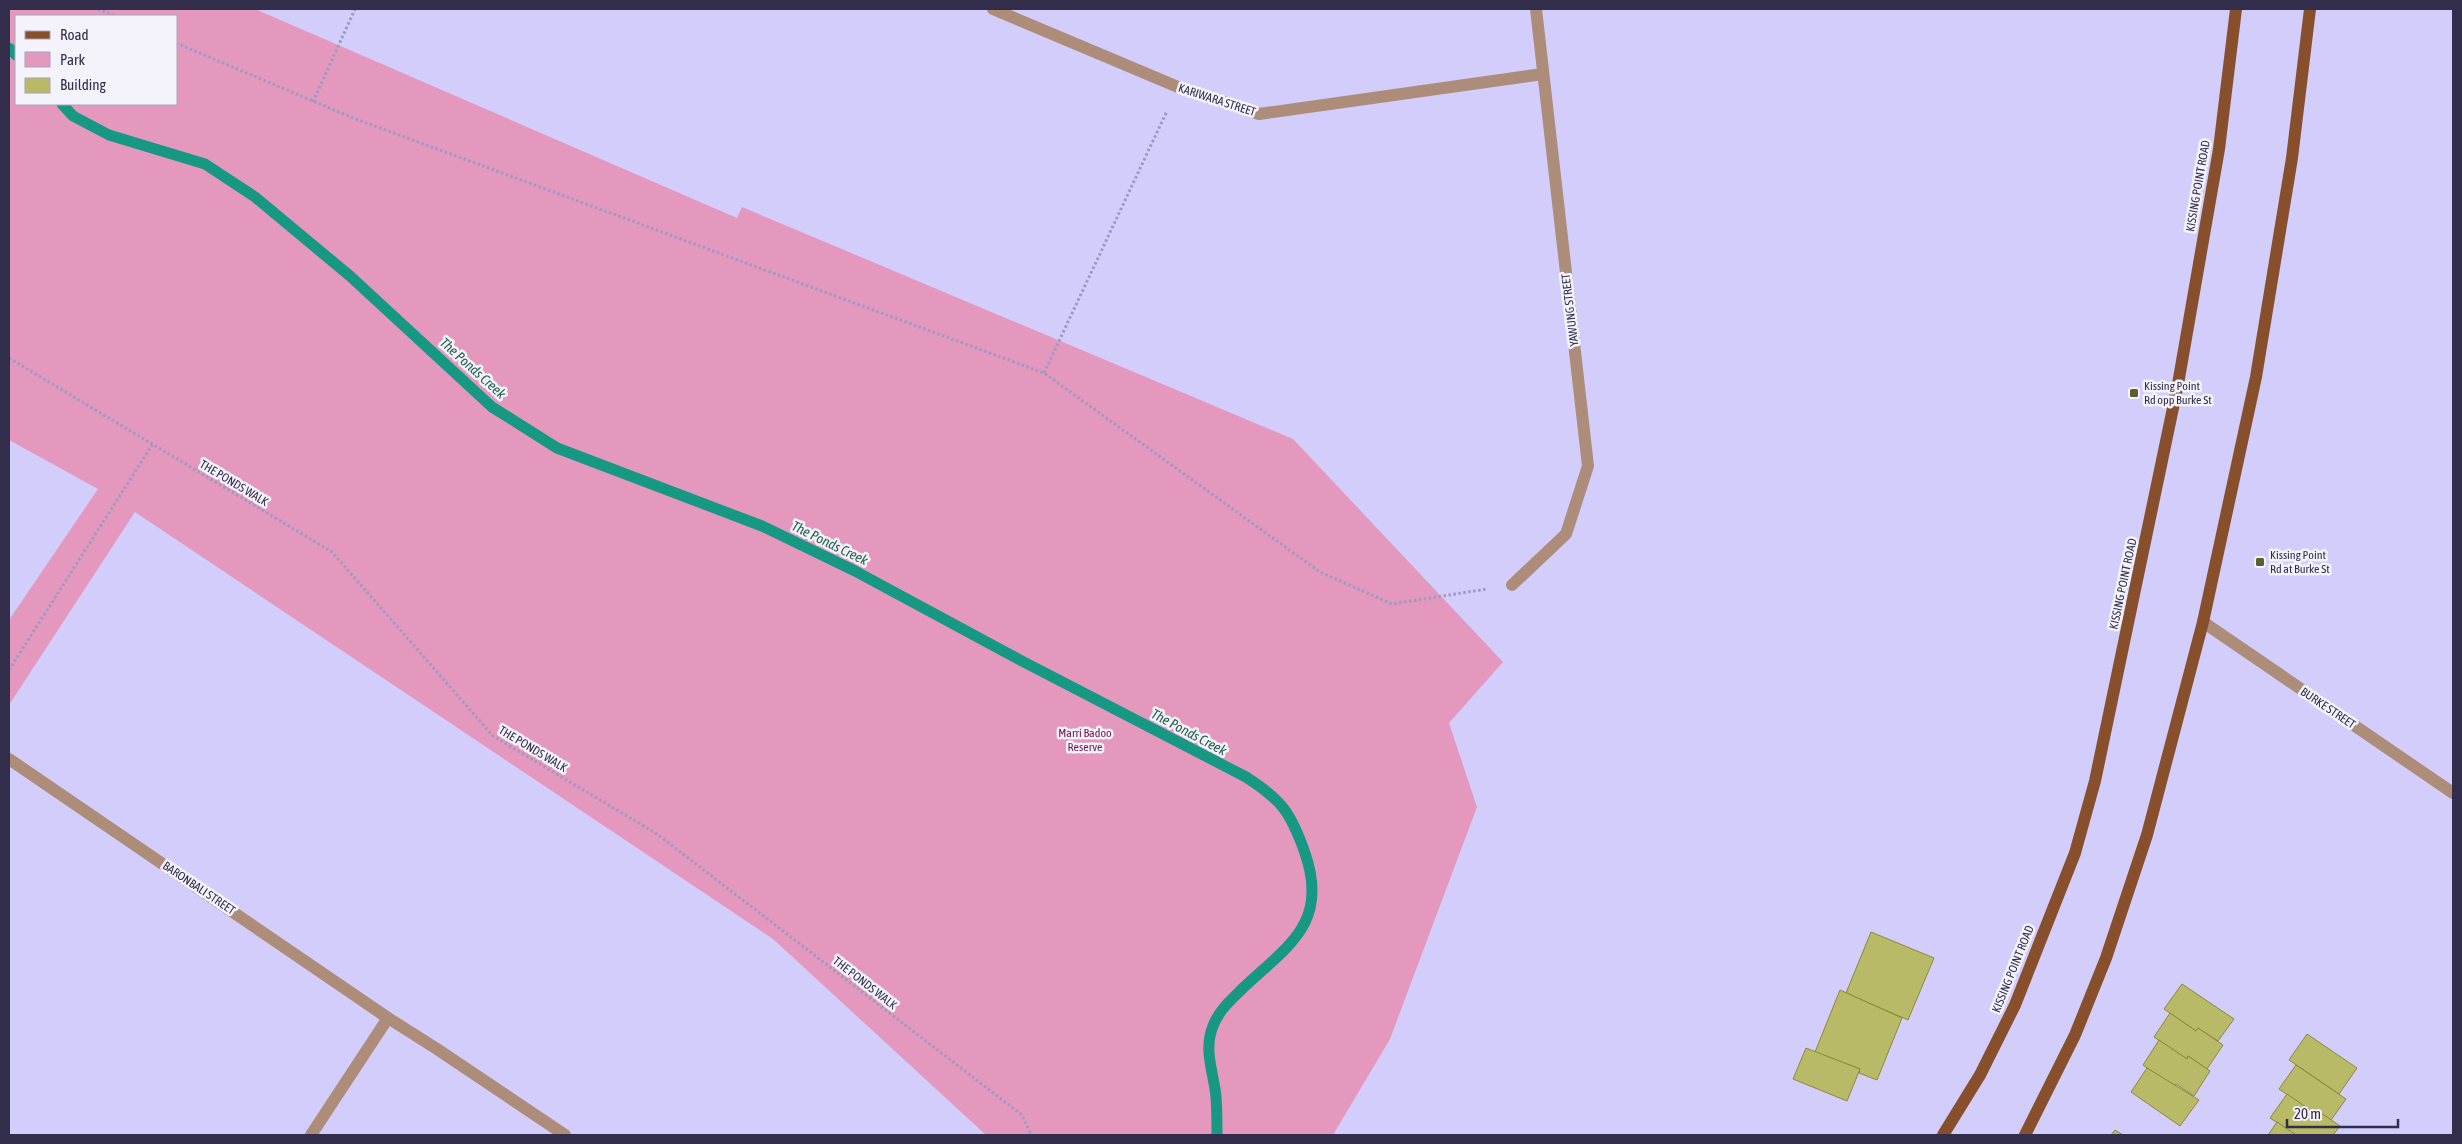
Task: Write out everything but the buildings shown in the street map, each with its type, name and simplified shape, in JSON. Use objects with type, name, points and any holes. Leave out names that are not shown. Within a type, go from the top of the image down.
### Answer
[{"type":"main road","name":"KISSING POINT ROAD","points":[[1943,1135],[1980,1075],[2016,1005],[2075,853],[2095,781],[2178,384],[2219,149],[2236,9]]},
{"type":"main road","points":[[2025,1135],[2075,1035],[2106,958],[2147,835],[2203,622],[2256,377],[2292,158],[2310,9]]},
{"type":"street","name":"KARIWARA STREET","points":[[993,9],[1178,88],[1259,114],[1543,74]]},
{"type":"street","name":"YAWUNG STREET","points":[[1512,585],[1566,534],[1588,466],[1536,9]]},
{"type":"street","name":"BURKE STREET","points":[[2203,622],[2453,794]]},
{"type":"street","name":"BARONBALI STREET","points":[[9,758],[388,1018],[565,1135]]},
{"type":"street","points":[[311,1135],[388,1018]]},
{"type":"path","points":[[98,9],[113,15]]},
{"type":"path","points":[[314,102],[355,9]]},
{"type":"path","points":[[178,44],[362,122],[1044,372],[1320,572],[1392,604],[1512,585]]},
{"type":"path","points":[[1044,372],[1178,88]]},
{"type":"path","name":"THE PONDS WALK","points":[[9,358],[332,552],[493,736],[657,834],[1022,1115],[1031,1135]]},
{"type":"path","points":[[9,670],[152,444]]},
{"type":"green space","name":"Marri Badoo Reserve","points":[[9,9],[255,9],[737,218],[742,207],[1293,439],[1503,662],[1449,723],[1477,807],[1390,1039],[1333,1135],[986,1135],[773,939],[135,512],[9,705],[9,620],[98,489],[9,440]]},
{"type":"waterway","name":"The Ponds Creek","points":[[9,48],[15,54]]},
{"type":"waterway","name":"The Ponds Creek","points":[[63,105],[73,116],[109,135],[205,164],[255,197],[350,276],[492,407],[557,448],[762,526],[855,571],[1020,660],[1246,777],[1277,801],[1290,817],[1300,839],[1311,877],[1312,898],[1308,915],[1300,931],[1289,945],[1226,1006],[1213,1026],[1210,1035],[1209,1053],[1216,1097],[1217,1135]]},
{"type":"place","name":"Kissing Point Rd opp Burke St","points":[[2134,393]]},
{"type":"place","name":"Kissing Point Rd at Burke St","points":[[2260,562]]}]
